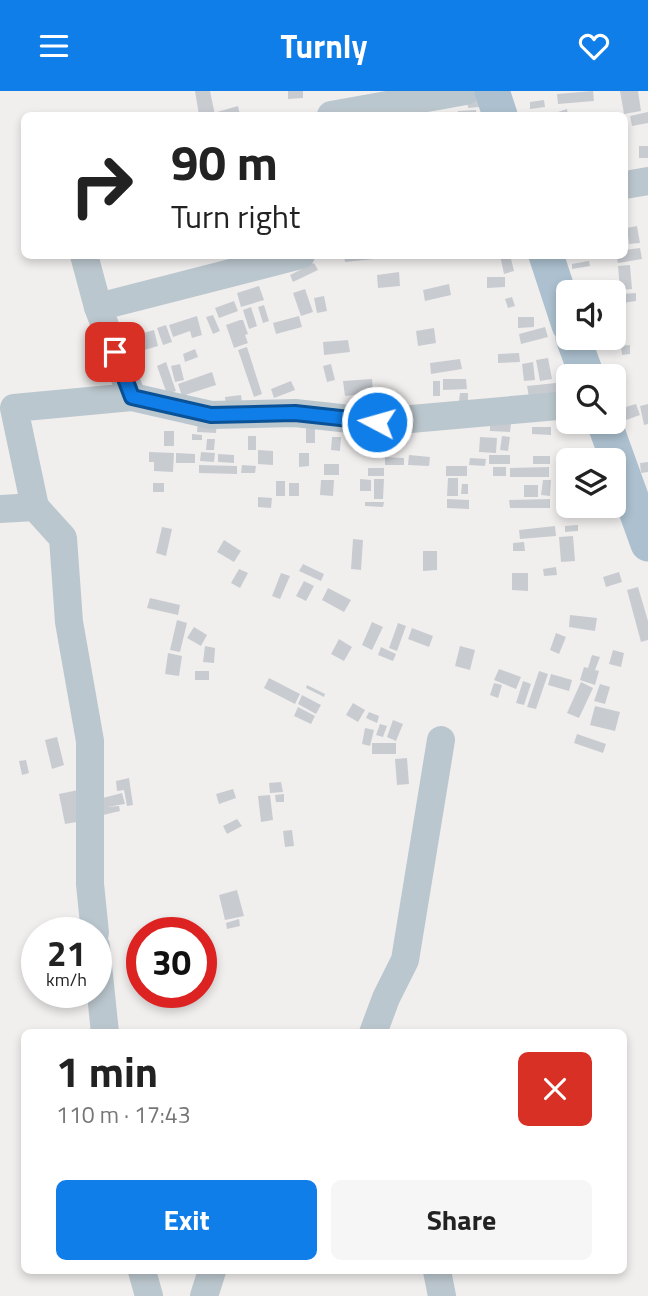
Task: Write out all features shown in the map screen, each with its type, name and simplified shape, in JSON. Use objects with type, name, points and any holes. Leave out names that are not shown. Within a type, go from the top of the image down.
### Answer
[{"type":"main road","points":[[492,91],[499,112]]},
{"type":"main road","points":[[546,259],[556,287]]},
{"type":"main road","points":[[608,434],[648,544]]},
{"type":"street","points":[[348,112],[466,91]]},
{"type":"street","points":[[628,184],[648,181]]},
{"type":"street","points":[[86,259],[98,307],[132,397]]},
{"type":"street","points":[[98,307],[285,259]]},
{"type":"street","points":[[93,917],[90,884],[90,741],[69,622],[63,538],[35,507],[14,408],[132,397],[211,415],[295,413],[377,422],[556,406]]},
{"type":"street","points":[[0,509],[35,507]]},
{"type":"street","points":[[376,1029],[405,960],[441,740]]},
{"type":"street","points":[[102,1008],[105,1029]]},
{"type":"street","points":[[143,1274],[149,1296]]},
{"type":"street","points":[[204,1296],[211,1274]]},
{"type":"street","points":[[438,1274],[442,1296]]},
{"type":"building","points":[[195,91],[210,91],[214,112],[198,112]]},
{"type":"building","points":[[288,91],[303,91],[303,98],[288,99]]},
{"type":"building","points":[[593,91],[594,101],[558,104],[557,94]]},
{"type":"building","points":[[620,91],[638,91],[641,111],[624,112]]},
{"type":"building","points":[[479,97],[479,107],[468,108],[467,98]]},
{"type":"building","points":[[544,100],[545,107],[530,109],[530,102]]},
{"type":"building","points":[[238,106],[239,112],[217,112]]},
{"type":"building","points":[[648,112],[648,123],[632,126],[630,116]]},
{"type":"building","points":[[639,146],[648,146],[648,158],[639,158]]},
{"type":"building","points":[[637,226],[640,243],[629,244],[628,228]]},
{"type":"building","points":[[640,248],[642,259],[618,263],[617,259],[628,259],[628,250]]},
{"type":"building","points":[[345,259],[374,259],[345,262]]},
{"type":"building","points":[[501,259],[511,259],[514,271],[504,274]]},
{"type":"building","points":[[589,261],[590,266],[572,269],[572,264]]},
{"type":"building","points":[[314,263],[318,270],[293,282],[290,275]]},
{"type":"building","points":[[630,265],[632,289],[626,290],[626,280],[619,280],[618,266]]},
{"type":"building","points":[[399,272],[400,286],[378,288],[377,275]]},
{"type":"building","points":[[487,277],[505,277],[505,287],[487,288]]},
{"type":"building","points":[[449,284],[451,295],[425,301],[423,290]]},
{"type":"building","points":[[259,286],[264,300],[241,307],[237,293]]},
{"type":"building","points":[[305,289],[313,312],[301,316],[293,293]]},
{"type":"building","points":[[636,293],[636,301],[626,302],[626,294]]},
{"type":"building","points":[[324,296],[327,311],[317,313],[314,298]]},
{"type":"building","points":[[512,297],[515,306],[508,308],[505,299]]},
{"type":"building","points":[[234,301],[238,311],[219,318],[215,308]]},
{"type":"building","points":[[264,305],[269,321],[263,323],[258,307]]},
{"type":"building","points":[[251,307],[257,326],[249,329],[243,310]]},
{"type":"building","points":[[213,315],[220,331],[213,334],[206,317]]},
{"type":"building","points":[[197,316],[202,335],[192,338],[190,331],[173,337],[169,325]]},
{"type":"building","points":[[299,316],[302,327],[276,334],[273,323]]},
{"type":"building","points":[[518,317],[534,317],[534,327],[518,328]]},
{"type":"building","points":[[243,320],[248,334],[245,335],[248,343],[234,348],[226,325]]},
{"type":"building","points":[[166,325],[172,342],[163,345],[157,328]]},
{"type":"building","points":[[545,327],[548,337],[521,344],[519,334]]},
{"type":"building","points":[[434,328],[436,343],[418,346],[416,331]]},
{"type":"building","points":[[154,330],[158,346],[144,350],[140,334]]},
{"type":"building","points":[[348,340],[350,352],[324,355],[323,342]]},
{"type":"building","points":[[626,345],[630,345],[630,354],[622,355],[621,350],[626,350]]},
{"type":"building","points":[[247,347],[262,394],[254,397],[238,350]]},
{"type":"building","points":[[195,349],[198,357],[185,362],[183,354]]},
{"type":"building","points":[[519,353],[520,362],[498,363],[498,354]]},
{"type":"building","points":[[548,358],[552,379],[540,381],[536,360]]},
{"type":"building","points":[[460,359],[462,369],[431,374],[430,363]]},
{"type":"building","points":[[166,362],[176,391],[167,394],[157,366]]},
{"type":"building","points":[[533,362],[535,380],[524,381],[522,364]]},
{"type":"building","points":[[180,364],[184,380],[175,382],[171,366]]},
{"type":"building","points":[[331,364],[335,380],[327,382],[323,366]]},
{"type":"building","points":[[212,372],[216,385],[182,396],[178,384]]},
{"type":"building","points":[[372,379],[373,393],[345,396],[343,381]]},
{"type":"building","points":[[443,379],[466,379],[467,389],[443,390]]},
{"type":"building","points":[[291,381],[295,390],[274,398],[271,389]]},
{"type":"building","points":[[433,381],[440,381],[440,396],[433,396]]},
{"type":"building","points":[[556,383],[556,393],[529,397],[527,386]]},
{"type":"building","points":[[460,393],[468,393],[468,401],[459,401]]},
{"type":"building","points":[[241,395],[242,403],[226,406],[225,397]]},
{"type":"building","points":[[388,399],[390,419],[382,420],[379,401]]},
{"type":"building","points":[[636,404],[640,415],[626,420],[626,407]]},
{"type":"building","points":[[648,404],[648,424],[644,425],[640,406]]},
{"type":"building","points":[[198,421],[217,422],[216,433],[197,432]]},
{"type":"building","points":[[490,423],[511,424],[510,432],[490,431]]},
{"type":"building","points":[[532,427],[551,427],[551,435],[532,434]]},
{"type":"building","points":[[306,428],[315,428],[315,443],[306,443]]},
{"type":"building","points":[[164,431],[174,431],[174,446],[164,446]]},
{"type":"building","points":[[192,434],[202,435],[202,440],[192,440]]},
{"type":"building","points":[[248,436],[256,436],[256,450],[248,450]]},
{"type":"building","points":[[502,436],[510,437],[508,451],[500,450]]},
{"type":"building","points":[[332,437],[341,437],[340,451],[331,450]]},
{"type":"building","points":[[480,437],[497,438],[496,453],[479,452]]},
{"type":"building","points":[[207,439],[215,439],[214,450],[206,450]]},
{"type":"building","points":[[374,443],[383,443],[383,455],[374,455]]},
{"type":"building","points":[[258,450],[273,451],[273,465],[258,464]]},
{"type":"building","points":[[149,452],[174,453],[173,472],[154,471],[154,462],[149,462]]},
{"type":"building","points":[[201,452],[215,453],[214,462],[200,461]]},
{"type":"building","points":[[176,453],[195,454],[195,463],[176,463]]},
{"type":"building","points":[[299,453],[309,453],[309,466],[299,467]]},
{"type":"building","points":[[218,454],[234,455],[234,463],[218,462]]},
{"type":"building","points":[[409,455],[430,457],[429,466],[408,465]]},
{"type":"building","points":[[489,455],[510,455],[510,464],[489,464]]},
{"type":"building","points":[[533,456],[550,456],[550,464],[533,464]]},
{"type":"building","points":[[385,457],[404,458],[404,465],[385,465]]},
{"type":"building","points":[[470,458],[486,459],[485,466],[469,465]]},
{"type":"building","points":[[648,462],[648,472],[641,473],[640,463]]},
{"type":"building","points":[[324,464],[339,464],[339,475],[324,475]]},
{"type":"building","points":[[199,465],[237,466],[237,474],[199,473]]},
{"type":"building","points":[[242,465],[256,466],[255,473],[241,473]]},
{"type":"building","points":[[446,466],[467,466],[467,476],[446,476]]},
{"type":"building","points":[[493,467],[506,467],[506,476],[493,476]]},
{"type":"building","points":[[549,467],[549,477],[510,477],[510,468]]},
{"type":"building","points":[[368,468],[384,468],[384,476],[368,476]]},
{"type":"building","points":[[448,478],[458,478],[458,496],[447,496]]},
{"type":"building","points":[[360,479],[371,480],[371,491],[360,491]]},
{"type":"building","points":[[374,479],[384,479],[383,499],[374,499]]},
{"type":"building","points":[[321,480],[334,480],[333,496],[320,495]]},
{"type":"building","points":[[543,480],[551,480],[550,496],[541,495]]},
{"type":"building","points":[[276,481],[285,481],[285,496],[276,496]]},
{"type":"building","points":[[153,483],[164,483],[164,492],[153,492]]},
{"type":"building","points":[[289,483],[299,483],[299,496],[289,496]]},
{"type":"building","points":[[462,484],[468,484],[468,494],[461,494]]},
{"type":"building","points":[[524,485],[538,485],[538,497],[524,497]]},
{"type":"building","points":[[258,497],[272,498],[271,508],[258,507]]},
{"type":"building","points":[[447,499],[469,500],[469,509],[447,508]]},
{"type":"building","points":[[550,499],[550,508],[510,508],[509,500]]},
{"type":"building","points":[[365,502],[384,502],[383,507],[365,506]]},
{"type":"building","points":[[578,525],[578,531],[565,532],[565,526]]},
{"type":"building","points":[[555,526],[556,536],[520,539],[519,530]]},
{"type":"building","points":[[162,527],[172,529],[166,556],[156,553]]},
{"type":"building","points":[[573,536],[575,561],[561,562],[559,537]]},
{"type":"building","points":[[353,539],[363,540],[361,570],[351,569]]},
{"type":"building","points":[[224,540],[241,551],[234,562],[217,552]]},
{"type":"building","points":[[524,542],[525,551],[513,551],[513,543]]},
{"type":"building","points":[[423,551],[437,551],[437,570],[423,571]]},
{"type":"building","points":[[303,564],[324,574],[321,581],[299,571]]},
{"type":"building","points":[[556,567],[557,575],[544,576],[543,569]]},
{"type":"building","points":[[239,569],[248,573],[240,588],[231,583]]},
{"type":"building","points":[[619,572],[622,582],[606,587],[603,577]]},
{"type":"building","points":[[281,573],[290,576],[280,599],[272,596]]},
{"type":"building","points":[[512,573],[528,573],[528,591],[512,590]]},
{"type":"building","points":[[304,581],[314,586],[306,601],[296,596]]},
{"type":"building","points":[[638,587],[648,621],[648,640],[641,642],[627,590]]},
{"type":"building","points":[[328,588],[351,600],[344,612],[322,600]]},
{"type":"building","points":[[150,598],[180,605],[178,615],[147,608]]},
{"type":"building","points":[[570,615],[597,618],[595,631],[569,627]]},
{"type":"building","points":[[177,620],[187,623],[180,652],[170,650]]},
{"type":"building","points":[[372,622],[383,627],[372,650],[362,645]]},
{"type":"building","points":[[398,623],[406,626],[397,651],[389,648]]},
{"type":"building","points":[[194,627],[207,635],[201,646],[187,638]]},
{"type":"building","points":[[412,628],[433,636],[429,647],[408,639]]},
{"type":"building","points":[[556,633],[566,637],[559,654],[550,650]]},
{"type":"building","points":[[339,639],[352,647],[344,661],[331,654]]},
{"type":"building","points":[[205,646],[215,648],[214,663],[203,662]]},
{"type":"building","points":[[460,646],[475,650],[470,670],[455,666]]},
{"type":"building","points":[[381,647],[396,654],[393,661],[378,655]]},
{"type":"building","points":[[613,650],[624,653],[621,667],[609,664]]},
{"type":"building","points":[[168,653],[182,656],[179,676],[165,674]]},
{"type":"building","points":[[592,655],[600,657],[595,670],[599,671],[595,685],[580,680]]},
{"type":"building","points":[[499,669],[521,677],[516,689],[494,680]]},
{"type":"building","points":[[195,671],[209,671],[209,680],[195,680]]},
{"type":"building","points":[[539,671],[548,674],[536,709],[527,707]]},
{"type":"building","points":[[551,674],[572,680],[569,691],[548,685]]},
{"type":"building","points":[[269,678],[300,694],[295,704],[264,688]]},
{"type":"building","points":[[523,681],[531,684],[524,705],[516,703]]},
{"type":"building","points":[[581,682],[593,688],[579,718],[567,713]]},
{"type":"building","points":[[494,683],[502,685],[498,698],[490,695]]},
{"type":"building","points":[[600,684],[610,687],[605,704],[594,701]]},
{"type":"building","points":[[307,685],[325,694],[324,697],[306,688]]},
{"type":"building","points":[[302,695],[321,705],[316,714],[298,704]]},
{"type":"building","points":[[353,703],[365,710],[358,722],[346,715]]},
{"type":"building","points":[[595,706],[620,712],[615,731],[590,725]]},
{"type":"building","points":[[298,707],[315,716],[311,724],[294,716]]},
{"type":"building","points":[[369,712],[379,716],[377,723],[366,718]]},
{"type":"building","points":[[393,720],[403,724],[396,741],[387,737]]},
{"type":"building","points":[[380,724],[387,726],[383,737],[376,735]]},
{"type":"building","points":[[365,728],[374,730],[370,746],[362,744]]},
{"type":"building","points":[[577,734],[606,744],[603,753],[574,743]]},
{"type":"building","points":[[57,737],[64,765],[52,769],[45,740]]},
{"type":"building","points":[[372,743],[396,743],[396,754],[372,754]]},
{"type":"building","points":[[407,758],[409,784],[397,785],[395,759]]},
{"type":"building","points":[[26,760],[29,773],[22,775],[19,761]]},
{"type":"building","points":[[129,778],[133,805],[127,806],[124,790],[117,791],[116,781]]},
{"type":"building","points":[[281,782],[283,792],[270,793],[269,783]]},
{"type":"building","points":[[83,789],[88,820],[65,824],[59,794]]},
{"type":"building","points":[[233,789],[236,798],[219,804],[216,794]]},
{"type":"building","points":[[122,793],[125,804],[107,807],[119,806],[120,811],[99,816],[95,800]]},
{"type":"building","points":[[284,794],[284,802],[276,802],[275,795]]},
{"type":"building","points":[[270,795],[273,820],[261,822],[258,796]]},
{"type":"building","points":[[237,819],[242,826],[227,834],[223,826]]},
{"type":"building","points":[[292,830],[294,846],[285,847],[283,831]]},
{"type":"building","points":[[237,890],[244,916],[225,920],[219,895]]},
{"type":"building","points":[[239,919],[240,926],[227,929],[226,923]]},
{"type":"route","points":[[115,352],[132,397],[211,415],[295,413],[377,422]]}]
